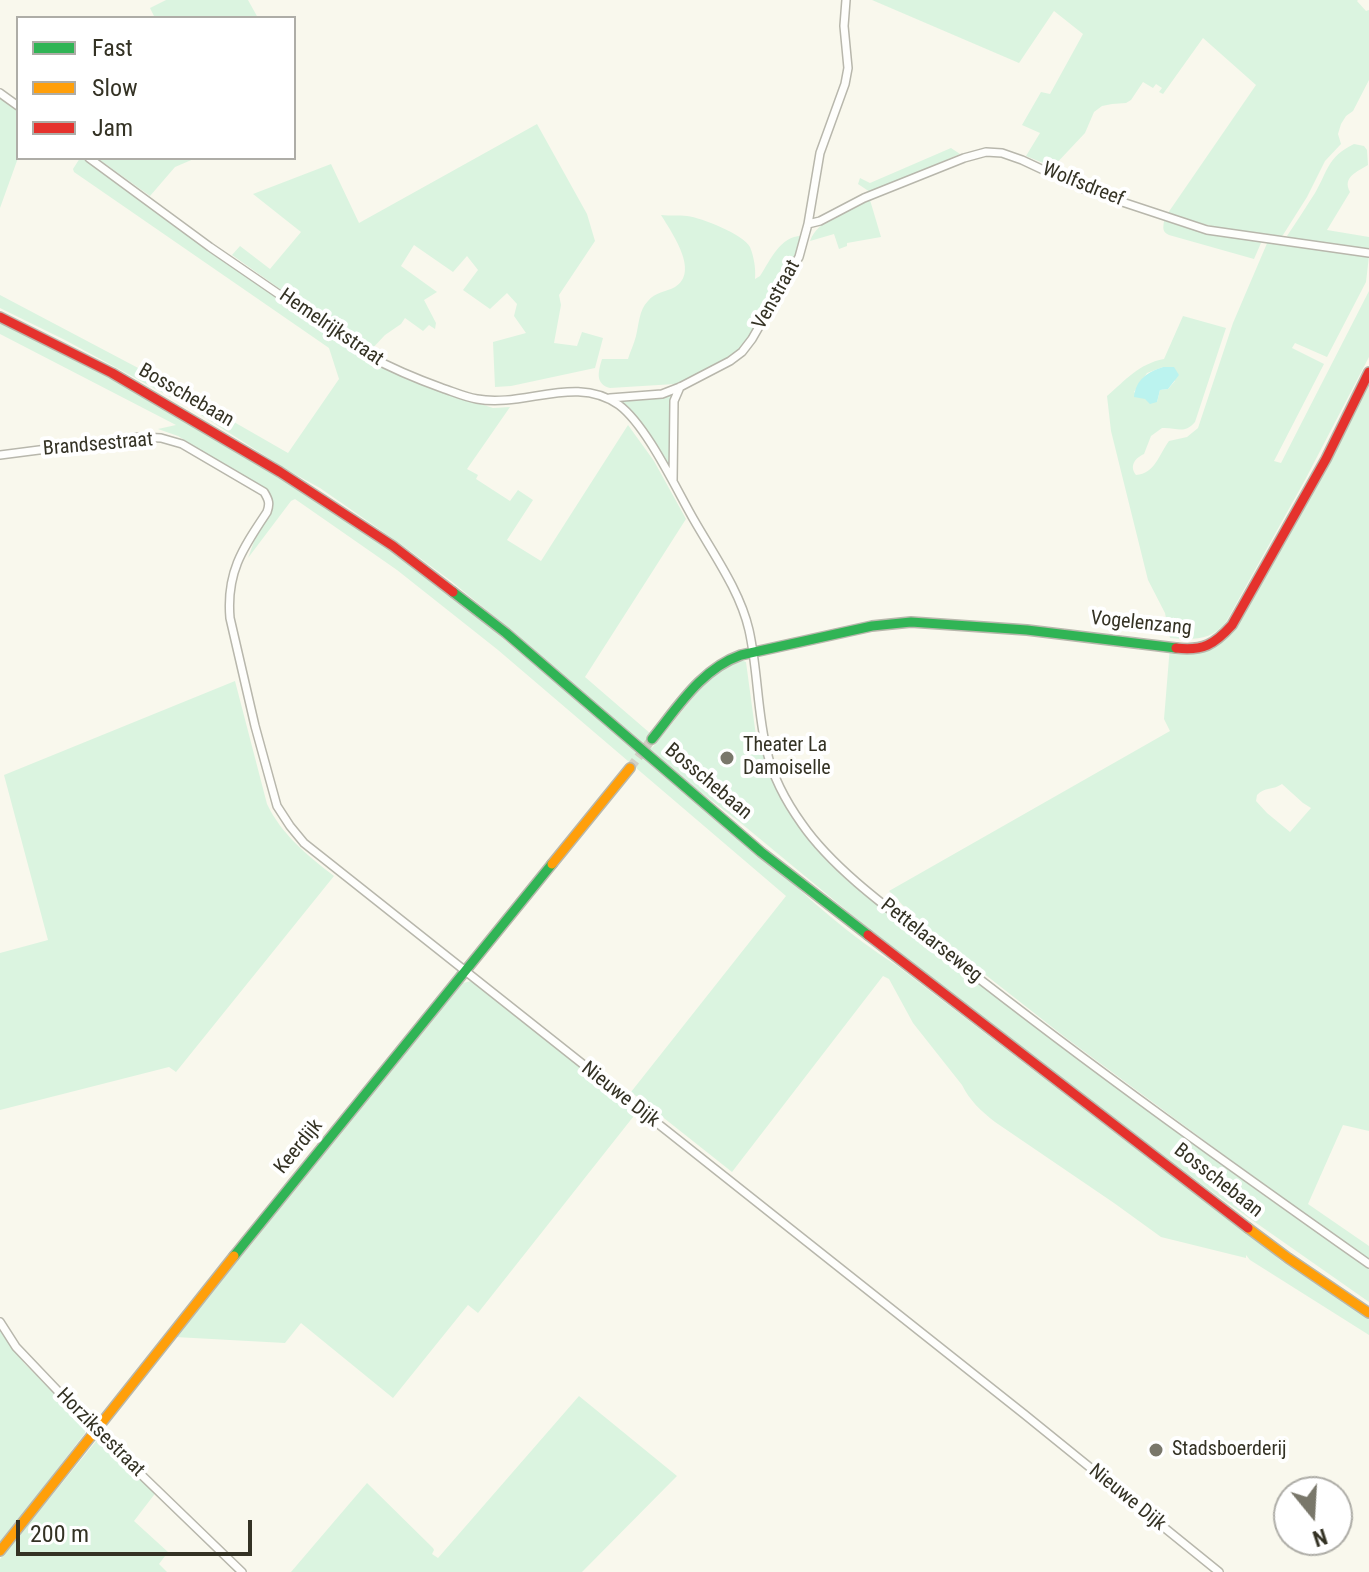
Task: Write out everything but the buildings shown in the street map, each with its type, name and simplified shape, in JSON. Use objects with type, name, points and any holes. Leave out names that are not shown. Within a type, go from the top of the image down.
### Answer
[{"type":"street","name":"Venstraat","points":[[608,399],[662,394],[680,387],[736,357],[752,339],[799,257],[820,153],[848,68],[844,26],[846,0]]},
{"type":"street","name":"Wolfsdreef","points":[[808,224],[824,220],[884,190],[986,152],[1002,153],[1022,160],[1086,190],[1207,230],[1369,253]]},
{"type":"street","name":"Hemelrijkstraat","points":[[92,160],[210,247],[369,356],[395,370],[478,399],[580,392],[608,399]]},
{"type":"street","name":"Bosschebaan","points":[[0,317],[112,373],[280,472],[393,546],[506,633],[761,852],[1288,1258],[1369,1313]]},
{"type":"street","name":"Vogelenzang","points":[[753,653],[872,626],[911,622],[1027,630],[1188,649],[1207,647],[1218,641],[1232,625],[1326,459],[1369,372]]},
{"type":"street","name":"Pettelaarseweg","points":[[673,483],[674,401],[680,387]]},
{"type":"street","name":"Pettelaarseweg","points":[[608,399],[629,415],[655,451],[739,601],[748,625],[768,756],[802,825],[840,867],[1022,1012],[1189,1137],[1369,1264]]},
{"type":"street","name":"Brandsestraat","points":[[0,455],[140,437],[161,438],[182,444],[264,492],[269,506]]},
{"type":"street","name":"Nieuwe Dijk","points":[[269,506],[235,564],[230,582],[230,618],[277,806],[304,843],[1219,1572]]},
{"type":"street","points":[[652,739],[698,682],[712,670],[727,660],[753,653]]},
{"type":"street","name":"Keerdijk","points":[[0,1551],[630,768]]},
{"type":"street","name":"Horziksestraat","points":[[0,1322],[16,1347],[96,1431],[242,1572]]},
{"type":"green space","points":[[166,0],[248,0],[257,16],[154,16],[150,8]]},
{"type":"green space","points":[[872,0],[1358,0],[1366,11],[1369,10],[1369,80],[1353,111],[1341,124],[1338,134],[1341,144],[1325,161],[1283,235],[1215,227],[1165,213],[1168,213],[1256,85],[1203,38],[1163,94],[1159,92],[1162,88],[1156,84],[1153,88],[1143,82],[1126,103],[1102,106],[1094,112],[1085,133],[1053,167],[1026,156],[1040,133],[1022,125],[1041,92],[1050,94],[1083,34],[1054,11],[1019,63]]},
{"type":"green space","points":[[0,95],[16,107],[17,160],[0,208]]},
{"type":"green space","points":[[537,124],[587,214],[595,241],[559,295],[561,305],[554,343],[577,346],[582,332],[603,338],[595,368],[495,387],[493,342],[526,333],[514,316],[517,304],[507,293],[490,309],[463,290],[478,270],[467,256],[453,272],[414,245],[401,266],[437,292],[424,300],[436,323],[435,329],[429,325],[423,331],[405,318],[369,352],[232,255],[240,246],[270,269],[301,232],[253,194],[331,164],[359,223]]},
{"type":"green space","points":[[1354,144],[1367,150],[1368,165],[1349,179],[1350,192],[1327,230],[1369,237],[1369,249],[1287,236],[1333,159]]},
{"type":"green space","points":[[951,148],[960,154],[870,192],[858,184],[860,178],[870,183]]},
{"type":"green space","points":[[79,160],[90,160],[358,351],[362,358],[462,398],[493,408],[510,407],[467,469],[478,475],[476,479],[510,501],[518,490],[533,500],[507,540],[541,561],[628,425],[654,461],[686,519],[585,677],[651,734],[645,742],[652,748],[715,673],[739,659],[746,662],[756,736],[776,784],[820,849],[989,990],[1259,1192],[1369,1269],[1369,1302],[1212,1192],[999,1031],[661,762],[524,641],[402,545],[320,488],[187,406],[0,308],[0,295],[159,379],[288,453],[339,379],[329,348],[73,169]]},
{"type":"green space","points":[[100,160],[191,160],[175,167],[150,196]]},
{"type":"green space","points":[[870,200],[881,237],[847,243],[839,249],[834,234],[810,241],[827,220]]},
{"type":"green space","points":[[661,215],[694,217],[739,237],[750,247],[755,279],[783,243],[796,236],[804,236],[797,256],[745,345],[728,360],[675,384],[610,388],[600,380],[602,359],[628,359],[645,305],[654,296],[675,287],[685,272],[682,252]]},
{"type":"green space","points":[[1164,221],[1220,235],[1260,240],[1261,243],[1254,259],[1169,235],[1165,233]]},
{"type":"green space","points":[[1268,241],[1369,256],[1366,282],[1327,357],[1295,343],[1292,348],[1324,364],[1274,461],[1281,463],[1369,291],[1369,357],[1305,480],[1226,622],[1207,636],[1170,638],[1165,613],[1148,580],[1111,431],[1107,396],[1140,369],[1164,359],[1183,316],[1226,328],[1195,422],[1183,429],[1162,428],[1151,436],[1144,454],[1133,465],[1136,475],[1142,474],[1152,467],[1169,441],[1187,437],[1198,428],[1233,323]],"holes":[[[1163,367],[1175,381],[1168,389],[1160,390],[1157,402],[1134,392],[1147,373]]]},
{"type":"green space","points":[[0,320],[110,375],[329,505],[445,590],[847,930],[1267,1245],[1280,1260],[1369,1319],[1369,1335],[1246,1255],[1246,1258],[1161,1237],[995,1122],[972,1101],[913,1023],[889,979],[883,976],[732,1172],[631,1092],[786,896],[498,650],[397,570],[295,499],[248,558],[260,525],[273,504],[267,491],[178,436],[158,429],[176,425],[0,334]]},
{"type":"green space","points":[[1369,379],[1369,1131],[1343,1125],[1308,1204],[1369,1246],[1369,1259],[1066,1038],[922,925],[889,891],[1170,731],[1164,719],[1170,646],[1219,642]],"holes":[[[1282,784],[1311,808],[1290,832],[1256,801],[1260,792]]]},
{"type":"green space","points":[[674,393],[670,468],[620,402]]},
{"type":"green space","points":[[235,681],[267,804],[288,835],[334,876],[176,1072],[169,1067],[0,1110],[0,953],[48,940],[4,775]]},
{"type":"green space","points":[[471,981],[637,1112],[478,1313],[468,1305],[393,1398],[301,1323],[285,1343],[175,1337],[438,1011],[463,983]]},
{"type":"green space","points":[[0,1330],[24,1363],[85,1425],[85,1433],[0,1544]]},
{"type":"green space","points":[[579,1396],[677,1476],[582,1572],[291,1572],[367,1483],[433,1548],[432,1554],[438,1558]]},
{"type":"green space","points":[[100,1439],[157,1491],[134,1521],[168,1552],[159,1564],[167,1572],[0,1572],[0,1559]]},
{"type":"water","points":[[1163,367],[1174,367],[1179,375],[1168,389],[1160,390],[1157,402],[1150,404],[1145,399],[1134,397],[1137,385],[1144,377]]},
{"type":"tunnel","points":[[630,768],[652,739]]},
{"type":"traffic: fast","points":[[453,592],[506,633],[761,852],[868,935]]},
{"type":"traffic: fast","points":[[652,739],[691,690],[727,661],[741,655],[872,626],[911,622],[1027,630],[1176,648]]},
{"type":"traffic: fast","points":[[234,1256],[552,864]]},
{"type":"traffic: slow","points":[[552,864],[630,768]]},
{"type":"traffic: slow","points":[[1248,1228],[1369,1313]]},
{"type":"traffic: slow","points":[[0,1551],[234,1256]]},
{"type":"traffic: jam","points":[[0,317],[112,373],[280,472],[393,546],[453,592]]},
{"type":"traffic: jam","points":[[1176,648],[1207,645],[1232,625],[1326,459],[1369,372]]},
{"type":"traffic: jam","points":[[868,935],[1248,1228]]},
{"type":"place","name":"Theater La Damoiselle","points":[[727,758]]},
{"type":"place","name":"Stadsboerderij","points":[[1156,1450]]}]
